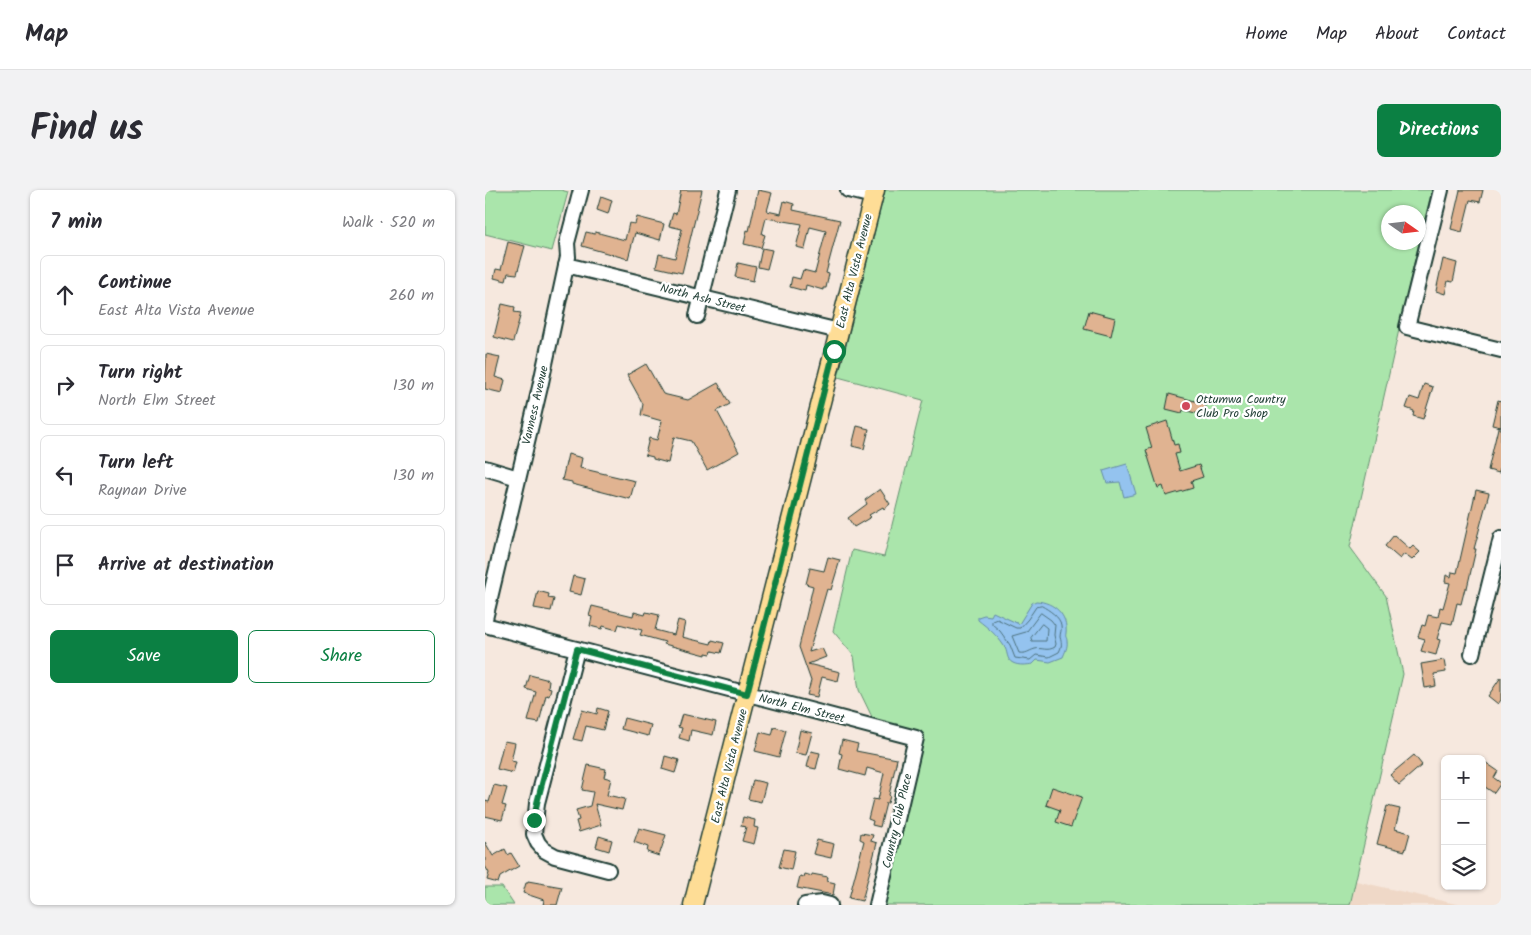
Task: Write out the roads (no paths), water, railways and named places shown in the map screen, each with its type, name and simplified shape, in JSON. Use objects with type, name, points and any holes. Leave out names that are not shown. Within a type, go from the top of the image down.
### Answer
[{"type":"main road","name":"East Alta Vista Avenue","points":[[693,905],[874,193]]},
{"type":"street","name":"Vanness Avenue","points":[[485,619],[568,257],[567,242],[581,190]]},
{"type":"street","points":[[697,316],[728,190]]},
{"type":"street","points":[[848,190],[874,193]]},
{"type":"street","points":[[1441,190],[1407,327],[1501,350]]},
{"type":"street","name":"North Ash Street","points":[[566,265],[839,331]]},
{"type":"street","points":[[485,468],[518,478]]},
{"type":"street","points":[[1472,654],[1501,538]]},
{"type":"street","name":"North Elm Street","points":[[485,625],[916,738]]},
{"type":"street","points":[[577,649],[537,803],[534,834],[544,850],[555,856],[609,870]]},
{"type":"street","name":"Country Club Place","points":[[877,905],[916,738]]},
{"type":"street","points":[[805,905],[822,903],[830,905]]},
{"type":"water","points":[[1127,464],[1136,494],[1124,497],[1120,482],[1107,483],[1103,471]]},
{"type":"water","points":[[1036,601],[1049,604],[1062,615],[1066,626],[1066,649],[1063,657],[1050,662],[1037,660],[1033,664],[1015,664],[1009,660],[1001,642],[978,620],[978,617],[984,615],[991,616],[993,612],[1019,624],[1032,603]]},
{"type":"place","name":"Ottumwa Country Club Pro Shop","points":[[1186,406]]}]
